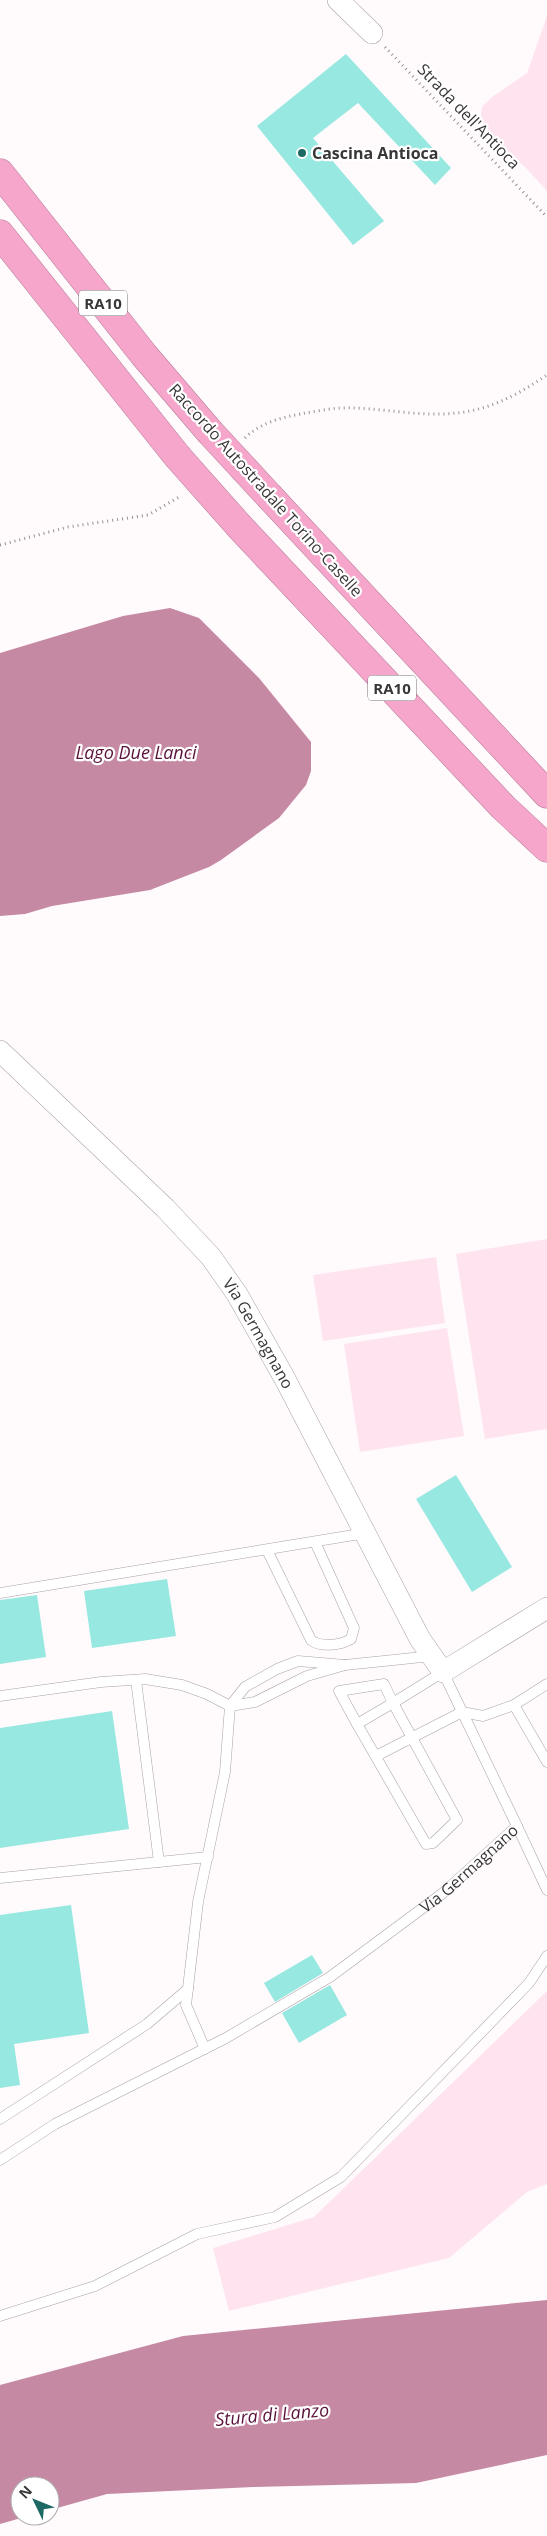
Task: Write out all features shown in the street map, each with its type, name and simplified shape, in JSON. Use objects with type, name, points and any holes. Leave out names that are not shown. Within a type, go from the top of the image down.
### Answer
[{"type":"highway","name":"Raccordo Autostradale Torino-Caselle","points":[[0,173],[144,355],[209,430],[547,794]]},
{"type":"highway","name":"RA10","points":[[0,234],[178,456],[239,526],[503,807],[547,848]]},
{"type":"street","points":[[338,0],[372,33]]},
{"type":"street","name":"Via Germagnano","points":[[0,1051],[164,1208],[211,1257],[237,1294],[271,1353],[420,1639],[438,1664]]},
{"type":"street","points":[[438,1664],[547,1608]]},
{"type":"lane","points":[[0,1592],[366,1533]]},
{"type":"lane","points":[[267,1550],[311,1640],[320,1645],[346,1642],[351,1639],[354,1628],[315,1542]]},
{"type":"lane","points":[[204,2049],[188,2014],[186,2005],[197,1910],[225,1772],[230,1706],[245,1687],[277,1668],[298,1661],[345,1665],[438,1664]]},
{"type":"lane","points":[[357,1724],[393,1703],[438,1664]]},
{"type":"lane","name":"Via Germagnano","points":[[0,2160],[55,2124],[204,2049],[330,1978],[443,1893],[517,1826],[438,1664]]},
{"type":"lane","points":[[0,1696],[101,1682],[136,1680],[182,1685],[207,1694],[230,1706],[255,1702],[307,1676],[345,1665]]},
{"type":"lane","points":[[136,1680],[159,1862]]},
{"type":"lane","points":[[384,1684],[393,1703],[456,1820],[433,1843],[426,1844],[339,1690],[384,1684]]},
{"type":"lane","points":[[376,1756],[462,1712],[483,1716],[514,1704],[547,1684]]},
{"type":"lane","points":[[514,1704],[547,1762]]},
{"type":"lane","points":[[517,1826],[547,1890]]},
{"type":"lane","points":[[0,1878],[208,1858]]},
{"type":"lane","points":[[0,2316],[95,2286],[197,2234],[275,2217],[340,2177],[529,1983],[547,1956]]},
{"type":"lane","points":[[0,2119],[147,2024],[188,1990]]},
{"type":"path","name":"Strada dell'Antioca","points":[[372,33],[547,217]]},
{"type":"path","points":[[253,430],[278,418],[342,408],[385,410],[424,415],[458,413],[494,405],[524,391],[547,375]]},
{"type":"path","points":[[0,545],[68,527],[148,515],[181,496]]},
{"type":"shaded area","points":[[547,16],[547,191],[525,167],[489,136],[480,122],[482,107],[492,97],[527,73]]},
{"type":"shaded area","points":[[547,1239],[547,1429],[485,1439],[456,1254]]},
{"type":"shaded area","points":[[436,1257],[445,1323],[323,1341],[313,1275]]},
{"type":"shaded area","points":[[447,1328],[464,1436],[360,1452],[344,1344]]},
{"type":"shaded area","points":[[547,1991],[547,2184],[527,2192],[449,2258],[229,2311],[213,2248],[314,2217]]},
{"type":"water","name":"Lago Due Lanci","points":[[170,608],[199,618],[259,678],[311,742],[311,771],[306,785],[279,818],[209,867],[150,890],[52,906],[25,914],[0,916],[0,653],[123,616]]},
{"type":"water","name":"Stura di Lanzo","points":[[547,2300],[547,2455],[416,2483],[253,2487],[107,2494],[60,2507],[60,2476],[10,2476],[10,2521],[0,2524],[0,2385],[183,2336]]},
{"type":"building","name":"Cascina Antioca","points":[[346,54],[451,168],[435,185],[358,103],[313,138],[384,221],[353,245],[257,126]]},
{"type":"building","points":[[456,1475],[512,1567],[472,1592],[416,1499]]},
{"type":"building","points":[[167,1579],[176,1636],[92,1648],[84,1591]]},
{"type":"building","points":[[37,1595],[46,1657],[0,1664],[0,1600]]},
{"type":"building","points":[[112,1711],[129,1829],[0,1848],[0,1728]]},
{"type":"building","points":[[71,1905],[89,2033],[14,2044],[20,2085],[0,2088],[0,1915]]},
{"type":"building","points":[[312,1955],[323,1973],[275,2002],[264,1983]]},
{"type":"building","points":[[330,1985],[347,2015],[299,2043],[282,2013]]},
{"type":"place","name":"Cascina Antioca","points":[[302,153]]}]
